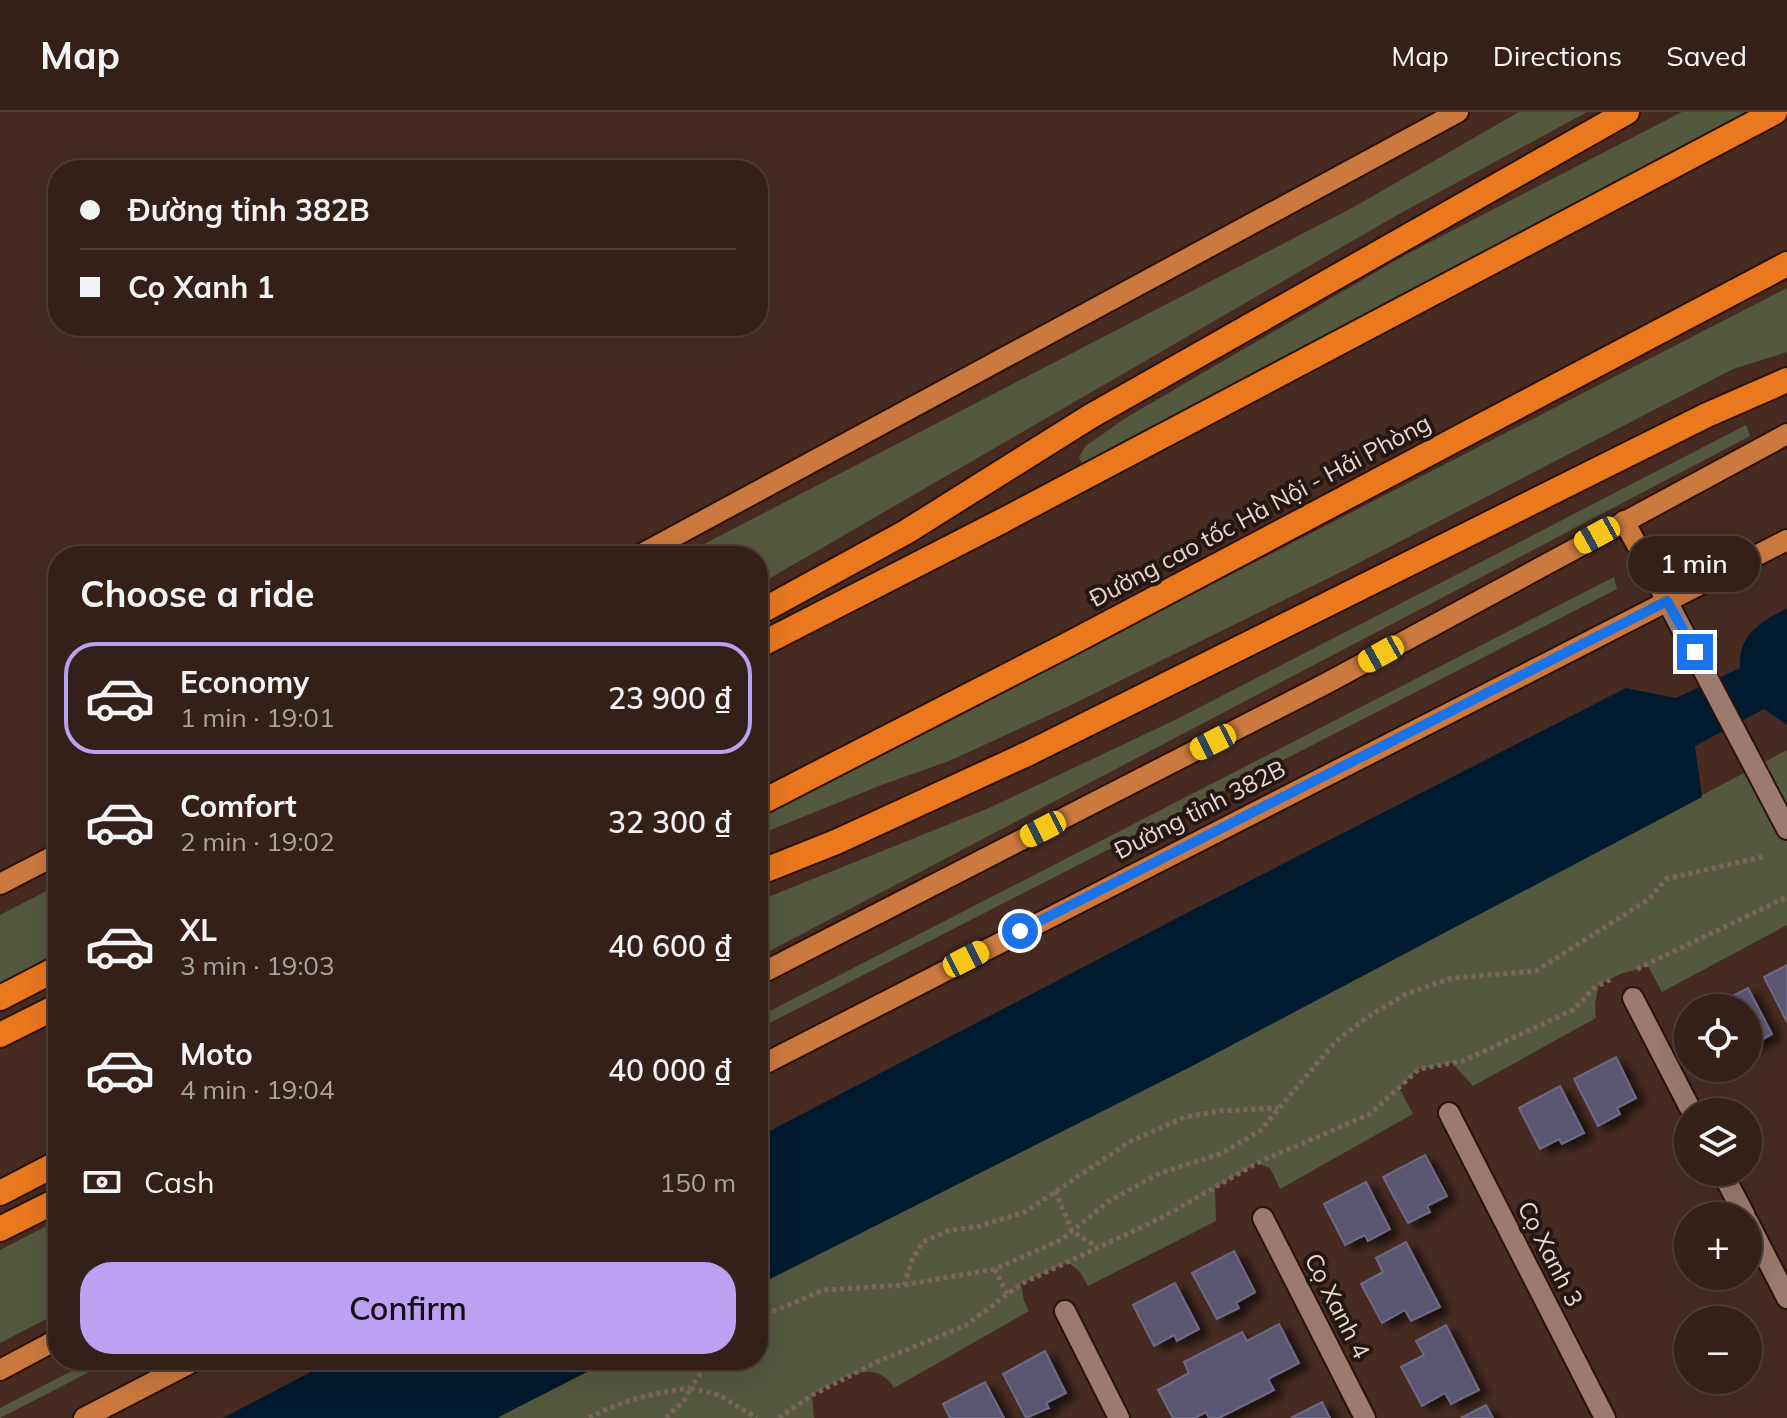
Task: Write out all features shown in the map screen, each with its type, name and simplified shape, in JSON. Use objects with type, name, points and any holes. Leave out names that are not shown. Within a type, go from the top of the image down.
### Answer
[{"type":"highway","points":[[768,608],[906,532],[1091,416],[1627,112]]},
{"type":"highway","points":[[768,641],[1775,112]]},
{"type":"highway","name":"Đường cao tốc Hà Nội - Hải Phòng","points":[[768,799],[1069,644],[1787,264]]},
{"type":"highway","points":[[768,869],[836,842],[1027,754],[1707,415],[1787,380]]},
{"type":"highway","points":[[0,998],[48,973]]},
{"type":"highway","points":[[0,1035],[48,1011]]},
{"type":"highway","points":[[0,1193],[48,1168]]},
{"type":"highway","points":[[0,1229],[48,1205]]},
{"type":"main road","points":[[656,546],[1458,112]]},
{"type":"main road","points":[[768,970],[1327,683],[1787,434]]},
{"type":"main road","points":[[1624,521],[1667,601]]},
{"type":"main road","name":"Đường tỉnh 382B","points":[[768,1062],[1787,540]]},
{"type":"main road","points":[[0,884],[48,859]]},
{"type":"main road","points":[[0,1370],[48,1344]]},
{"type":"main road","points":[[84,1418],[177,1370]]},
{"type":"street","points":[[1667,601],[1787,829]]},
{"type":"street","points":[[1633,998],[1685,1098]]},
{"type":"street","name":"Cọ Xanh 3","points":[[1449,1113],[1605,1418]]},
{"type":"street","name":"Cọ Xanh 4","points":[[1263,1218],[1365,1418]]},
{"type":"street","points":[[1762,1249],[1787,1298]]},
{"type":"street","points":[[1065,1311],[1119,1418]]},
{"type":"path","points":[[768,1314],[823,1290],[904,1285],[995,1269],[1061,1240],[1109,1201],[1160,1173],[1220,1154],[1260,1131],[1336,1041],[1406,994],[1452,978],[1536,971],[1649,899],[1666,879],[1766,856]]},
{"type":"path","points":[[1634,970],[1648,966],[1787,897]]},
{"type":"path","points":[[779,1418],[812,1395],[879,1361],[965,1326],[1021,1284],[1163,1217],[1257,1163],[1370,1114],[1419,1069],[1463,1061],[1573,1010],[1594,988],[1620,974]]},
{"type":"path","points":[[904,1285],[912,1260],[923,1242],[947,1231],[980,1226],[1025,1212],[1129,1142],[1185,1117],[1220,1111],[1279,1108]]},
{"type":"path","points":[[1055,1191],[1072,1231],[1098,1248]]},
{"type":"path","points":[[995,1269],[1007,1294]]},
{"type":"path","points":[[666,1418],[685,1399],[704,1370]]},
{"type":"path","points":[[589,1418],[611,1406],[649,1393],[690,1388],[719,1395],[757,1418]]},
{"type":"green space","points":[[1519,112],[1587,112],[1399,214],[768,579],[768,546],[700,546],[1352,208]]},
{"type":"green space","points":[[1682,112],[1779,112],[1084,468],[1079,457],[1086,446],[1124,419],[1405,255]]},
{"type":"green space","points":[[1787,288],[1787,352],[1733,369],[1345,570],[1069,706],[949,761],[768,831],[768,813]]},
{"type":"green space","points":[[1746,425],[1750,436],[768,952],[768,897],[989,808],[1177,719]]},
{"type":"green space","points":[[1614,577],[1617,589],[768,1024],[768,1012]]},
{"type":"green space","points":[[1787,750],[1787,925],[1662,992],[1648,966],[1620,974],[1599,985],[1596,1018],[1473,1086],[1452,1063],[1419,1069],[1399,1088],[1413,1114],[1280,1189],[1270,1168],[1257,1163],[1215,1188],[1216,1221],[1088,1286],[1080,1272],[1068,1262],[1021,1284],[1029,1311],[894,1388],[876,1373],[865,1372],[843,1378],[812,1395],[814,1418],[497,1418],[591,1370],[768,1370],[768,1280],[1194,1065]]},
{"type":"green space","points":[[48,890],[48,960],[0,985],[0,915]]},
{"type":"green space","points":[[48,1225],[48,1318],[0,1343],[0,1250]]},
{"type":"green space","points":[[74,1370],[94,1370],[0,1418],[0,1408]]},
{"type":"water","points":[[1787,608],[1787,725],[1764,709],[1695,746],[1702,797],[1194,1065],[768,1280],[768,1132],[1626,688],[1676,698],[1740,668],[1740,657],[1747,638],[1768,619]]},
{"type":"water","points":[[315,1370],[591,1370],[497,1418],[223,1418]]},
{"type":"building","points":[[1787,965],[1787,1022],[1764,977]]},
{"type":"building","points":[[1748,988],[1751,994],[1736,994]]},
{"type":"building","points":[[1762,1015],[1772,1034],[1762,1039]]},
{"type":"building","points":[[1616,1057],[1636,1098],[1617,1108],[1620,1114],[1598,1126],[1574,1079]]},
{"type":"building","points":[[1560,1086],[1584,1133],[1562,1144],[1559,1139],[1540,1149],[1519,1108]]},
{"type":"building","points":[[1425,1155],[1447,1196],[1427,1206],[1430,1212],[1408,1223],[1383,1177]]},
{"type":"building","points":[[1366,1182],[1390,1229],[1368,1241],[1365,1235],[1345,1245],[1324,1204]]},
{"type":"building","points":[[1406,1242],[1440,1307],[1411,1321],[1405,1310],[1382,1323],[1361,1284],[1383,1272],[1376,1258]]},
{"type":"building","points":[[1234,1251],[1255,1292],[1236,1303],[1239,1308],[1217,1319],[1192,1273]]},
{"type":"building","points":[[1175,1283],[1199,1329],[1177,1341],[1174,1335],[1154,1346],[1133,1305]]},
{"type":"building","points":[[1279,1324],[1299,1363],[1268,1379],[1274,1390],[1219,1418],[1209,1418],[1206,1412],[1195,1418],[1173,1418],[1158,1390],[1189,1373],[1184,1362],[1242,1332],[1247,1341]]},
{"type":"building","points":[[1446,1325],[1479,1390],[1451,1404],[1445,1393],[1422,1406],[1401,1367],[1424,1355],[1416,1341]]},
{"type":"building","points":[[1045,1351],[1066,1393],[1046,1403],[1049,1408],[1026,1418],[1003,1374]]},
{"type":"building","points":[[985,1382],[1004,1418],[950,1418],[943,1404]]},
{"type":"building","points":[[1322,1402],[1330,1418],[1291,1418]]},
{"type":"building","points":[[1486,1405],[1493,1418],[1461,1418]]},
{"type":"route","points":[[1020,931],[1667,601],[1695,652]]}]
